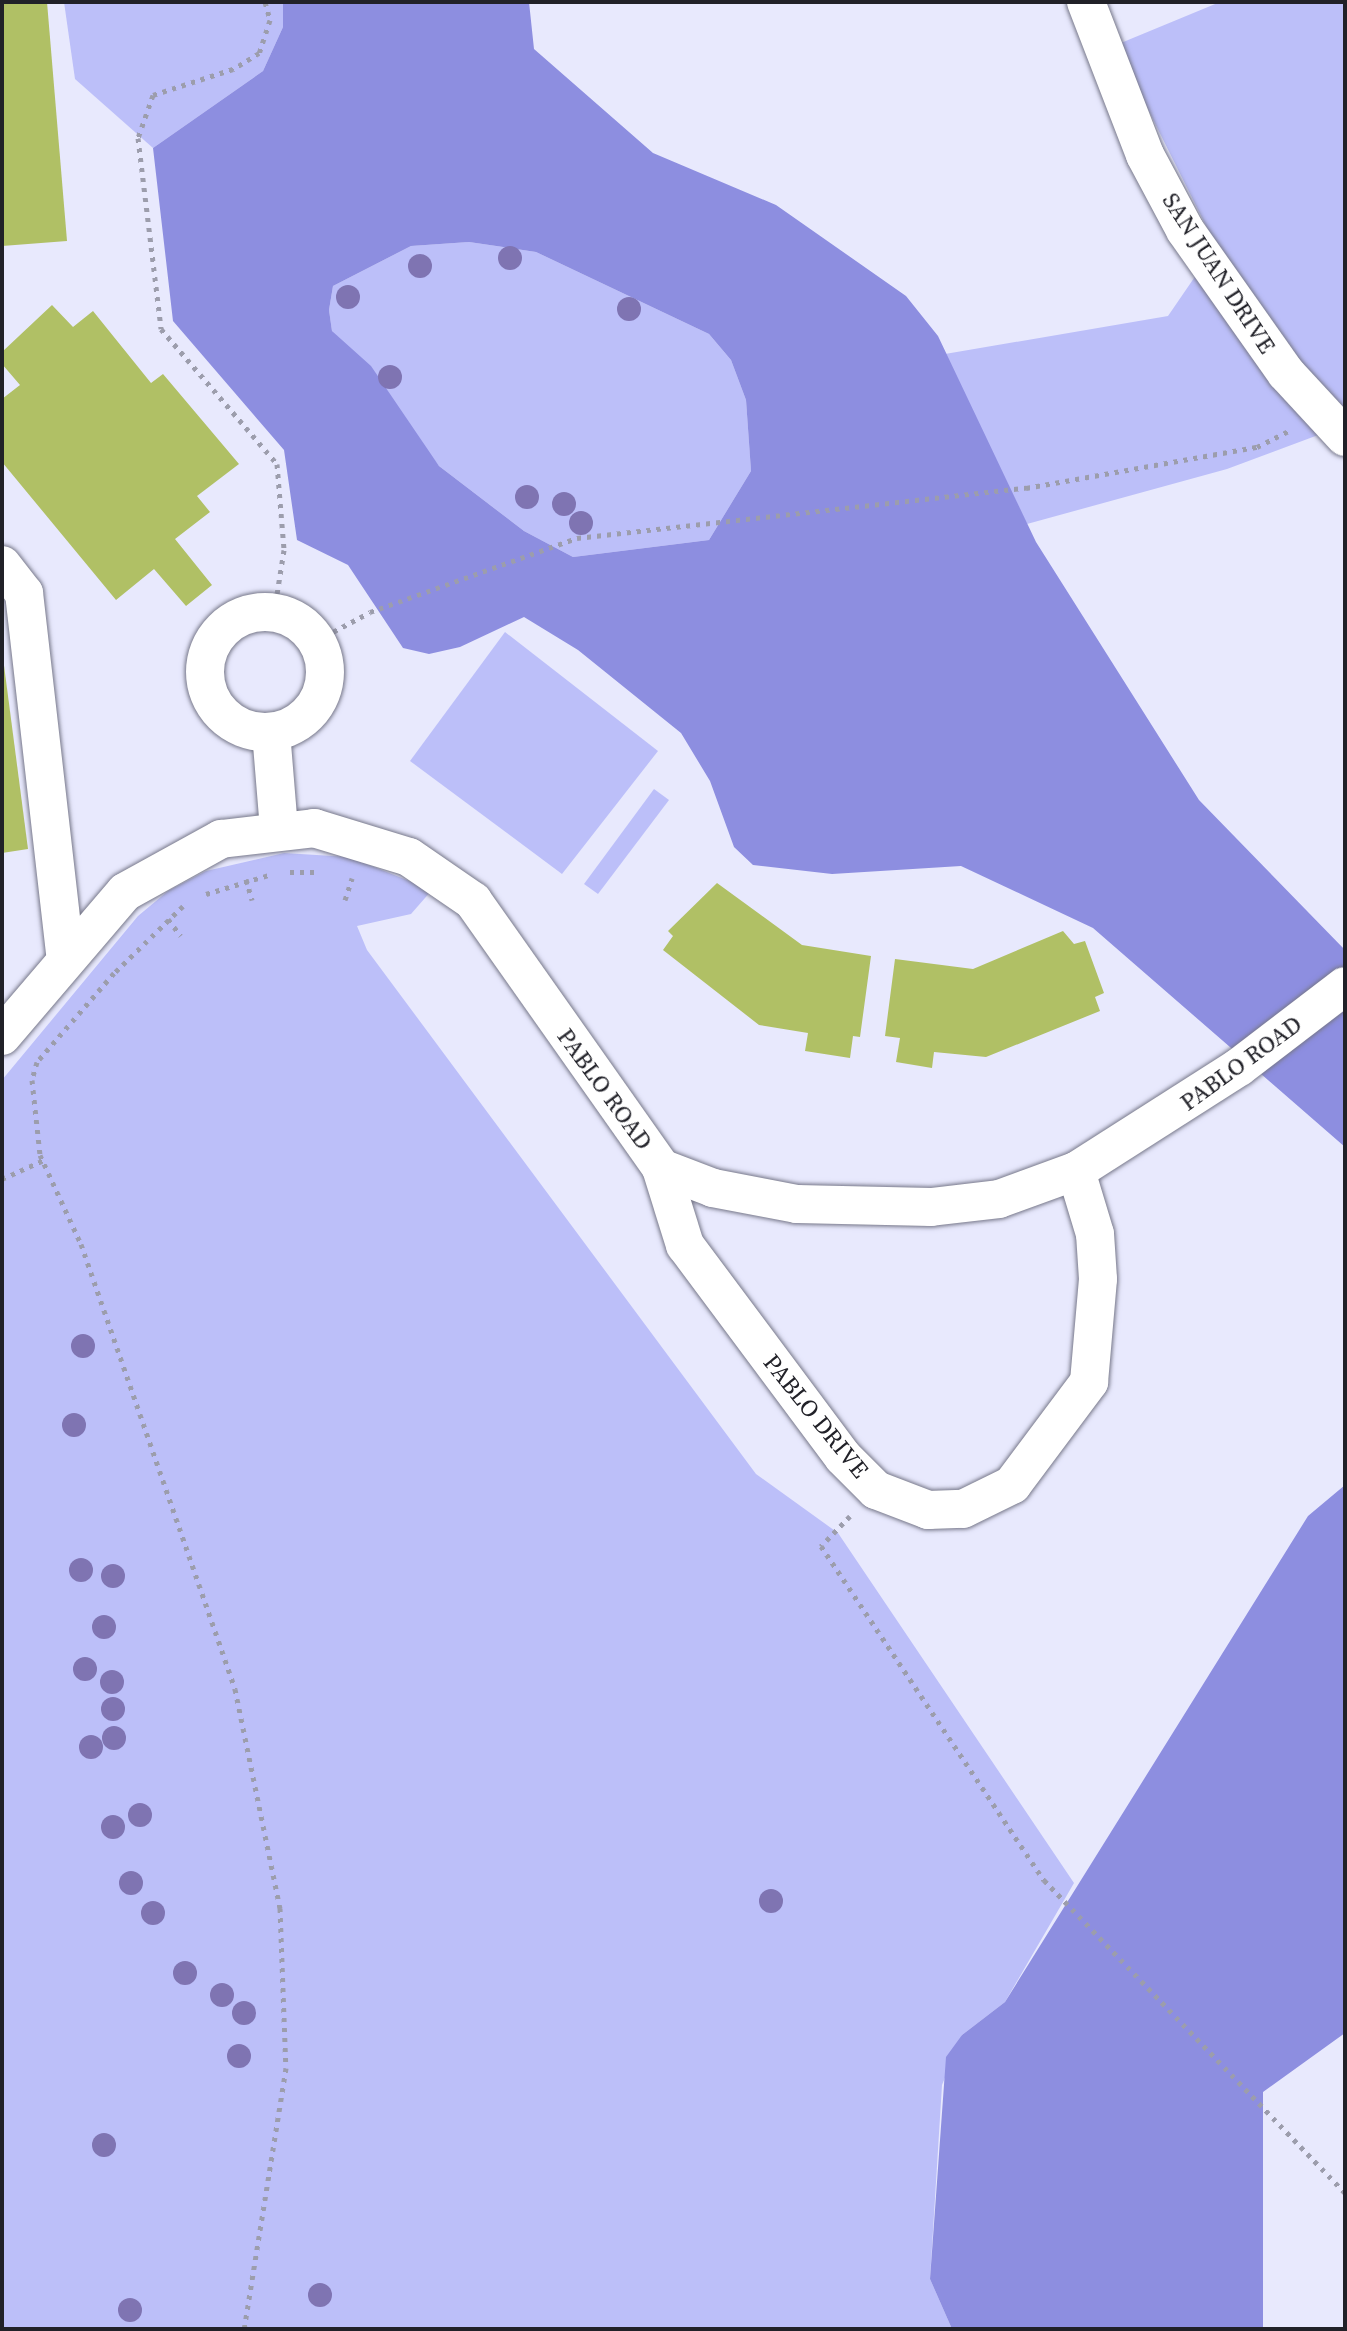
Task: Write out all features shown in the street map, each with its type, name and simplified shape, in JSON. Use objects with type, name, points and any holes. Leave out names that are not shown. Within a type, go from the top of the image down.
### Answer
[{"type":"street","name":"SAN JUAN DRIVE","points":[[1086,2],[1145,155],[1185,230],[1317,408],[1345,437]]},
{"type":"street","points":[[2,565],[24,593],[66,960]]},
{"type":"street","points":[[274,613],[298,622],[316,641],[326,667],[320,698],[298,722],[271,732],[227,718],[208,692],[205,670],[209,650],[229,625],[274,613]]},
{"type":"street","points":[[271,732],[279,830]]},
{"type":"street","name":"PABLO ROAD","points":[[2,1036],[125,892],[187,853],[279,830],[314,828],[371,841],[444,876],[473,901],[661,1168],[713,1188],[873,1209],[999,1199],[1076,1171],[1239,1067],[1345,986]]},
{"type":"street","name":"PABLO DRIVE","points":[[661,1168],[685,1245],[843,1457],[876,1490],[928,1510],[989,1500],[1012,1485],[1075,1407],[1096,1350],[1098,1279],[1095,1234],[1076,1171]]},
{"type":"path","points":[[265,2],[270,20],[259,53],[233,69],[153,95],[138,138],[161,329],[277,464],[284,550],[274,613]]},
{"type":"path","points":[[316,641],[370,612],[577,538],[1026,488],[1257,447],[1317,408]]},
{"type":"path","points":[[244,2329],[286,2068],[280,1908],[224,1653],[81,1244],[44,1160],[37,1062],[168,919],[246,879],[326,872]]},
{"type":"path","points":[[339,875],[360,881]]},
{"type":"path","points":[[345,900],[352,878]]},
{"type":"path","points":[[246,879],[252,900]]},
{"type":"path","points":[[168,919],[181,936]]},
{"type":"path","points":[[2,1179],[44,1160]]},
{"type":"path","points":[[876,1490],[821,1546],[1044,1880],[1345,2193]]},
{"type":"shaded area","points":[[64,2],[283,2],[283,27],[263,71],[153,148],[75,79]]},
{"type":"shaded area","points":[[283,2],[529,2],[534,49],[653,153],[776,205],[906,296],[938,336],[1036,542],[1199,800],[1345,950],[1345,1147],[1093,928],[961,866],[832,874],[753,865],[734,847],[710,781],[681,733],[578,650],[524,617],[460,647],[429,654],[403,648],[348,565],[297,540],[284,450],[173,321],[153,148],[263,71],[283,27]],"holes":[[[469,242],[536,252],[709,334],[731,360],[746,400],[751,471],[709,540],[573,557],[524,531],[439,466],[371,366],[332,331],[329,310],[333,286],[411,246]]]},
{"type":"shaded area","points":[[1220,2],[1345,2],[1345,425],[1227,469],[1027,524],[945,354],[1168,316],[1216,246],[1116,45]]},
{"type":"shaded area","points":[[469,242],[536,252],[709,334],[731,360],[746,400],[751,471],[709,540],[573,557],[524,531],[439,466],[332,331],[329,310],[333,286],[411,246]]},
{"type":"shaded area","points":[[505,632],[658,751],[562,874],[410,761]]},
{"type":"shaded area","points":[[654,789],[669,800],[598,894],[584,884]]},
{"type":"shaded area","points":[[284,853],[349,857],[432,890],[411,914],[357,926],[367,950],[756,1474],[838,1533],[1074,1883],[1005,2002],[962,2035],[942,2085],[930,2279],[952,2329],[2,2329],[2,1080],[138,916],[168,891],[206,871]]},
{"type":"shaded area","points":[[1345,1485],[1345,2033],[1263,2092],[1263,2329],[952,2329],[930,2279],[946,2057],[962,2035],[1005,2002],[1308,1516]]},
{"type":"building","points":[[2,2],[47,2],[67,241],[2,246]]},
{"type":"building","points":[[52,305],[73,327],[93,311],[151,383],[163,374],[239,464],[197,496],[210,512],[175,539],[212,585],[186,606],[154,569],[116,600],[2,462],[2,399],[20,385],[2,364],[2,352]]},
{"type":"building","points":[[2,650],[28,849],[2,853]]},
{"type":"building","points":[[717,883],[802,945],[871,956],[860,1037],[853,1036],[850,1058],[805,1051],[808,1033],[759,1025],[663,950],[673,936],[668,931]]},
{"type":"building","points":[[1063,931],[1074,944],[1085,941],[1104,993],[1095,997],[1100,1011],[986,1057],[934,1052],[932,1068],[896,1062],[900,1038],[885,1036],[895,959],[973,969]]}]
